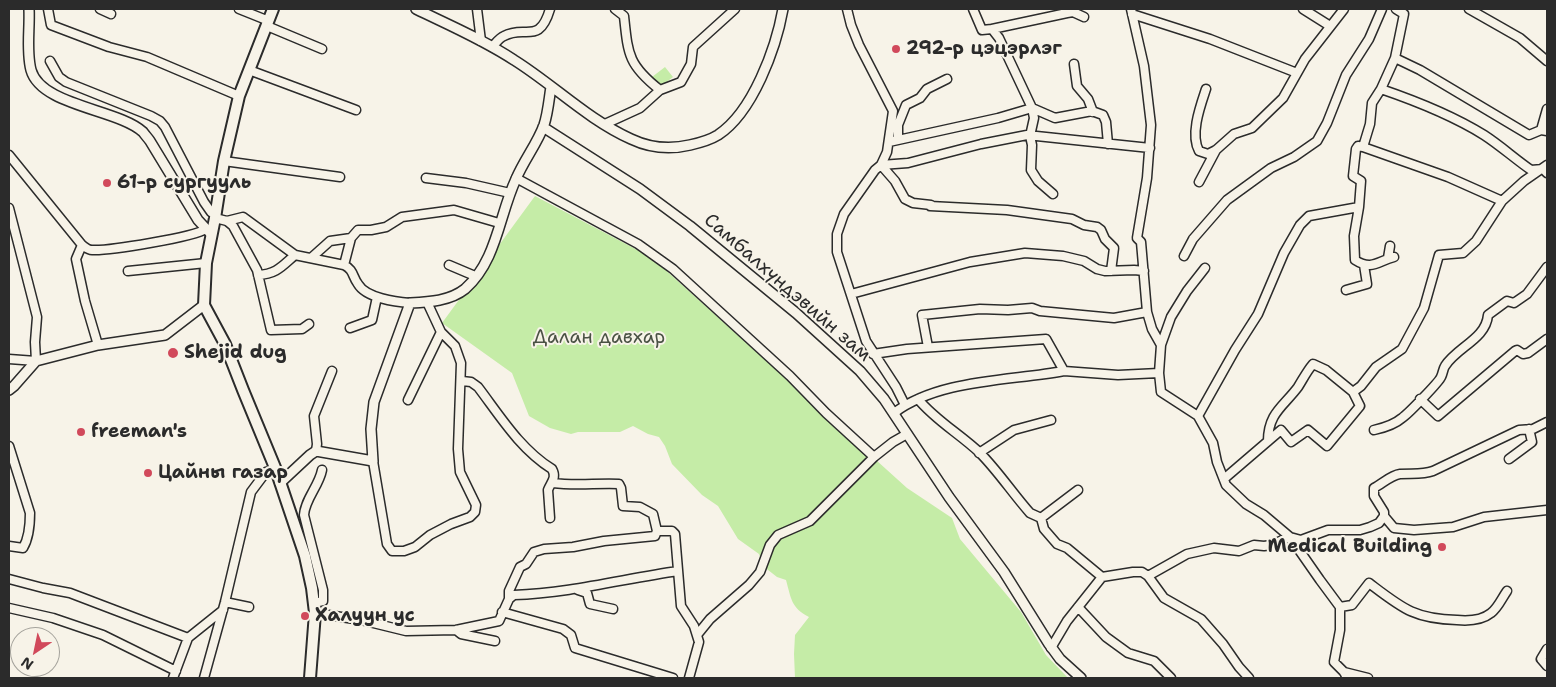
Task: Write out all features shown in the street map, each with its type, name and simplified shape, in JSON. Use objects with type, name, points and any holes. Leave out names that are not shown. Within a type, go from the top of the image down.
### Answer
[{"type":"main road","points":[[273,9],[239,96],[224,161],[215,216],[209,232],[204,305],[225,344],[276,470],[307,563],[314,608],[310,678]]},
{"type":"street","points":[[29,9],[29,56],[32,72],[43,86],[55,95],[128,123],[143,132],[198,220],[209,232]]},
{"type":"street","points":[[48,9],[51,25],[108,47],[147,56],[239,96]]},
{"type":"street","points":[[100,9],[111,14]]},
{"type":"street","points":[[239,9],[322,49]]},
{"type":"street","points":[[416,9],[515,60],[579,108],[605,124],[642,144],[662,148],[687,146],[700,142],[718,135],[729,126],[762,77],[769,62],[783,9]]},
{"type":"street","points":[[477,9],[480,41]]},
{"type":"street","points":[[492,47],[506,35],[531,33],[540,28],[550,9]]},
{"type":"street","points":[[615,9],[624,16]]},
{"type":"street","points":[[629,9],[624,16],[627,48],[634,66],[645,79],[660,90]]},
{"type":"street","points":[[605,124],[640,108],[660,90],[681,82],[691,64],[693,47],[735,9]]},
{"type":"street","points":[[847,9],[859,45],[893,111],[887,152],[881,165],[849,207],[837,234],[837,252],[861,330],[873,354],[896,387],[905,405]]},
{"type":"street","points":[[973,9],[982,30],[1073,12],[1084,17]]},
{"type":"street","points":[[1303,9],[1330,26]]},
{"type":"street","points":[[1206,89],[1200,107],[1194,143],[1199,152],[1208,154],[1216,150],[1234,134],[1252,128],[1270,112],[1283,98],[1305,59],[1344,9]]},
{"type":"street","points":[[1184,256],[1193,239],[1228,200],[1271,168],[1294,157],[1317,141],[1327,123],[1346,75],[1369,39],[1382,9]]},
{"type":"street","points":[[1363,147],[1370,124],[1372,103],[1395,58],[1404,14],[1396,9]]},
{"type":"street","points":[[1469,9],[1520,38],[1547,61]]},
{"type":"street","points":[[1132,11],[1297,72]]},
{"type":"street","points":[[1132,11],[1144,66],[1151,125],[1150,148],[1137,238],[1141,242],[1148,312],[1152,329],[1161,345]]},
{"type":"street","points":[[992,29],[999,38],[1032,108],[1034,118],[1030,136],[1032,145],[1031,170],[1038,181],[1052,194]]},
{"type":"street","points":[[1395,58],[1420,70],[1529,135],[1544,130],[1547,109]]},
{"type":"street","points":[[50,61],[60,78],[66,82],[160,121],[210,212],[227,221],[235,230],[258,275],[271,330],[302,329],[308,324]]},
{"type":"street","points":[[1074,64],[1077,86],[1088,99],[1093,112]]},
{"type":"street","points":[[249,70],[356,110]]},
{"type":"street","points":[[898,139],[898,124],[906,105],[920,98],[927,89],[947,79]]},
{"type":"street","points":[[227,221],[240,217],[245,218],[295,255],[344,265],[353,270],[358,286],[389,301],[427,302],[457,294],[476,276],[490,253],[516,178],[543,127],[550,87]]},
{"type":"street","points":[[1381,88],[1414,100],[1467,126],[1505,149],[1531,170],[1546,169]]},
{"type":"street","points":[[889,142],[998,118],[1032,108],[1055,118],[1093,112],[1103,115],[1106,122],[1108,144]]},
{"type":"street","name":"Самбалхүндэвийн зам","points":[[543,127],[654,199],[734,261],[819,332],[849,360],[894,413],[964,518],[1004,572],[1051,648],[1081,678]]},
{"type":"street","points":[[881,165],[908,163],[981,144],[1030,136],[1150,148]]},
{"type":"street","points":[[1390,246],[1391,258],[1380,264],[1364,265],[1355,260],[1354,236],[1361,181],[1353,176],[1358,146],[1448,177],[1502,201]]},
{"type":"street","points":[[1199,182],[1216,150]]},
{"type":"street","points":[[9,155],[82,245],[89,250],[111,249],[209,232]]},
{"type":"street","points":[[224,161],[340,177]]},
{"type":"street","points":[[881,165],[895,181],[905,199],[913,203],[930,206],[1007,210],[1072,219],[1084,225],[1097,227],[1101,230],[1104,239],[1114,248],[1111,271]]},
{"type":"street","points":[[1354,392],[1376,366],[1402,349],[1424,308],[1439,255],[1463,253],[1476,241],[1502,201],[1524,181],[1546,169]]},
{"type":"street","points":[[426,178],[466,183],[510,193]]},
{"type":"street","points":[[516,178],[638,244],[673,269],[790,376],[874,458]]},
{"type":"street","points":[[1198,416],[1235,350],[1258,314],[1284,253],[1300,226],[1310,216],[1359,207]]},
{"type":"street","points":[[9,208],[37,317],[36,361],[9,390]]},
{"type":"street","points":[[344,265],[351,238],[358,230],[386,227],[402,217],[454,210],[499,223]]},
{"type":"street","points":[[311,258],[330,242],[351,238]]},
{"type":"street","points":[[82,245],[76,259],[85,301],[98,345]]},
{"type":"street","points":[[851,294],[970,262],[1025,253],[1063,256],[1084,261],[1098,269],[1111,271],[1144,271]]},
{"type":"street","points":[[258,275],[275,272],[295,255]]},
{"type":"street","points":[[128,271],[206,263]]},
{"type":"street","points":[[449,265],[476,276]]},
{"type":"street","points":[[1346,290],[1367,284],[1364,265]]},
{"type":"street","points":[[1374,430],[1386,427],[1402,419],[1441,377],[1444,367],[1458,352],[1475,339],[1487,324],[1488,315],[1507,301],[1514,303],[1527,294],[1547,267]]},
{"type":"street","points":[[1205,268],[1187,291],[1171,317],[1161,345],[1159,372],[1162,392],[1198,416],[1213,443],[1226,485],[1246,504],[1264,515],[1290,537],[1340,607],[1340,630],[1334,662],[1345,675],[1368,678]]},
{"type":"street","points":[[350,328],[372,320],[378,297]]},
{"type":"street","points":[[410,303],[374,402],[371,429],[373,460],[387,544],[392,551],[404,551],[415,547],[430,534],[470,517],[475,512],[476,505],[460,472],[458,449],[462,364],[455,346],[441,332],[427,302]]},
{"type":"street","points":[[9,359],[36,361],[98,345],[165,335],[204,305]]},
{"type":"street","points":[[928,347],[922,315],[980,309],[1008,310],[1032,308],[1040,311],[1114,318],[1148,312]]},
{"type":"street","points":[[408,400],[441,332]]},
{"type":"street","points":[[873,354],[928,347],[1046,339],[1064,371]]},
{"type":"street","points":[[1420,399],[1438,416],[1515,351],[1528,354],[1547,339]]},
{"type":"street","points":[[1225,478],[1281,430],[1291,442],[1308,430],[1327,446],[1360,406],[1354,392],[1326,370],[1313,364],[1297,388],[1278,408],[1268,431],[1268,440]]},
{"type":"street","points":[[316,451],[314,416],[332,371]]},
{"type":"street","points":[[894,413],[918,399],[958,386],[989,381],[1064,371],[1118,375],[1159,372]]},
{"type":"street","points":[[462,381],[471,382],[478,387],[516,439],[554,472],[553,483],[548,490],[550,518]]},
{"type":"street","points":[[918,399],[927,410],[979,453],[1030,513],[1041,518],[1044,528],[1057,544],[1067,548],[1102,577]]},
{"type":"street","points":[[979,453],[1014,430],[1051,420]]},
{"type":"street","points":[[1547,422],[1529,429],[1519,430],[1433,471],[1424,474],[1398,474],[1374,488],[1374,496],[1384,512],[1384,516],[1394,528],[1414,530],[1453,527],[1484,517],[1547,510]]},
{"type":"street","points":[[1509,459],[1532,442],[1529,429]]},
{"type":"street","points":[[697,635],[710,619],[749,585],[760,572],[770,545],[778,535],[810,520],[874,458],[893,442],[908,434]]},
{"type":"street","points":[[9,446],[30,513],[30,524],[23,548],[9,546]]},
{"type":"street","points":[[280,484],[316,451],[373,460]]},
{"type":"street","points":[[204,678],[224,606],[251,492],[266,472],[276,470]]},
{"type":"street","points":[[314,608],[322,601],[323,590],[304,515],[304,508],[321,476],[322,470]]},
{"type":"street","points":[[553,483],[571,485],[618,484],[621,488],[623,506],[640,507],[653,514],[657,532]]},
{"type":"street","points":[[1041,518],[1078,490]]},
{"type":"street","points":[[1148,576],[1187,554],[1214,548],[1239,550],[1254,545],[1271,545],[1290,537],[1301,540],[1328,530],[1360,530],[1370,528],[1379,523],[1384,516]]},
{"type":"street","points":[[314,608],[406,631],[456,630],[498,621],[508,599],[508,591],[520,568],[526,564],[534,552],[604,541],[655,536],[657,532],[672,531],[675,534],[681,606],[694,626],[699,642],[689,678]]},
{"type":"street","points":[[508,599],[514,595],[576,590],[678,571]]},
{"type":"street","points":[[1051,648],[1067,621],[1102,577],[1142,572],[1148,576],[1164,598],[1201,619],[1249,678]]},
{"type":"street","points":[[9,580],[70,593],[188,638]]},
{"type":"street","points":[[1340,607],[1352,605],[1369,583],[1396,604],[1415,614],[1441,620],[1470,621],[1490,613],[1507,591]]},
{"type":"street","points":[[576,590],[587,593],[590,604],[613,610]]},
{"type":"street","points":[[9,608],[53,618],[103,635],[175,675],[188,638],[224,606],[249,607]]},
{"type":"street","points":[[1078,607],[1106,637],[1128,652],[1154,661],[1171,678]]},
{"type":"street","points":[[502,612],[563,629],[571,635],[575,648],[674,678]]},
{"type":"street","points":[[456,630],[461,634],[495,641]]},
{"type":"street","points":[[1547,649],[1541,659],[1547,666]]},
{"type":"green space","points":[[665,67],[673,77],[660,87],[652,77]]},
{"type":"green space","name":"Далан давхар","points":[[535,196],[647,255],[660,265],[907,488],[952,518],[960,539],[1021,612],[1046,655],[1068,678],[795,678],[795,635],[809,617],[795,606],[786,580],[777,577],[763,566],[759,554],[738,539],[718,506],[702,495],[672,464],[665,446],[659,437],[648,434],[633,426],[620,432],[578,432],[571,434],[550,428],[529,416],[512,373],[442,323]]},
{"type":"place","name":"292-р цэцэрлэг","points":[[896,49]]},
{"type":"place","name":"61-р сургууль","points":[[107,183]]},
{"type":"place","name":"Shejid dug","points":[[173,353]]},
{"type":"place","name":"freeman's","points":[[81,432]]},
{"type":"place","name":"Цайны газар","points":[[148,473]]},
{"type":"place","name":"Medical Building","points":[[1442,547]]},
{"type":"place","name":"Халуун ус","points":[[305,616]]}]
